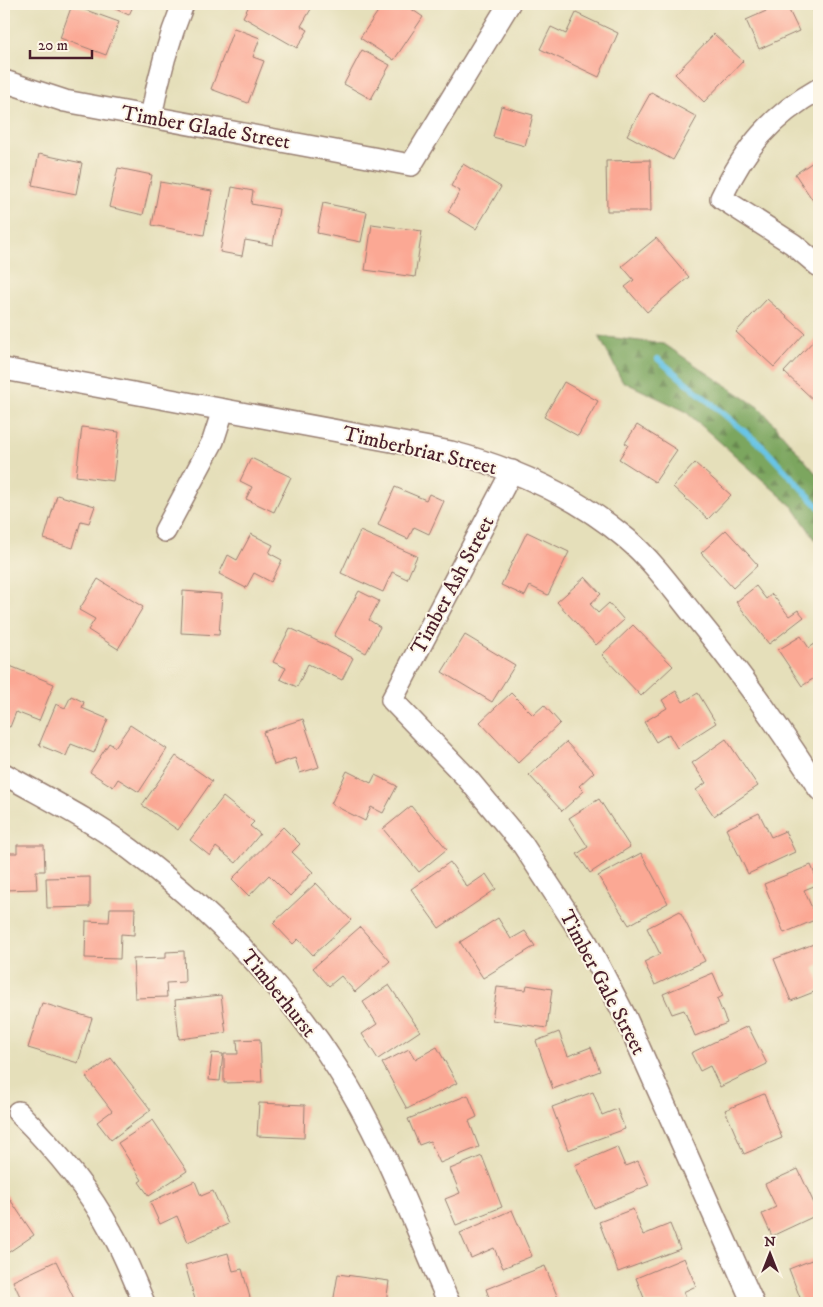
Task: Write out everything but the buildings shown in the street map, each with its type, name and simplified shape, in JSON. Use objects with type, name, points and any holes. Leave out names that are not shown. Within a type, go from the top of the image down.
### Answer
[{"type":"street","points":[[151,117],[159,74],[171,34],[183,4]]},
{"type":"street","name":"Timber Glade Street","points":[[4,81],[64,101],[411,165],[509,4]]},
{"type":"street","points":[[819,89],[794,103],[761,134],[737,165],[721,198],[793,244],[819,266]]},
{"type":"street","name":"Timberbriar Street","points":[[4,369],[451,452],[512,471],[557,492],[595,514],[628,540],[658,571],[725,654],[788,740],[819,789]]},
{"type":"street","points":[[165,531],[213,441],[224,410]]},
{"type":"street","name":"Timber Ash Street","points":[[392,700],[512,471]]},
{"type":"street","name":"Timber Gale Street","points":[[392,700],[467,778],[523,845],[586,941],[626,1018],[753,1303]]},
{"type":"street","name":"Timberhurst","points":[[4,774],[80,817],[130,849],[194,901],[255,959],[292,1005],[338,1068],[391,1172],[449,1303]]},
{"type":"street","points":[[18,1112],[48,1142],[84,1188],[112,1233],[144,1303]]},
{"type":"green space","points":[[599,336],[664,344],[761,409],[819,477],[819,545],[793,507],[685,411],[622,381]]},
{"type":"waterway","points":[[658,359],[763,447],[819,507]]}]
